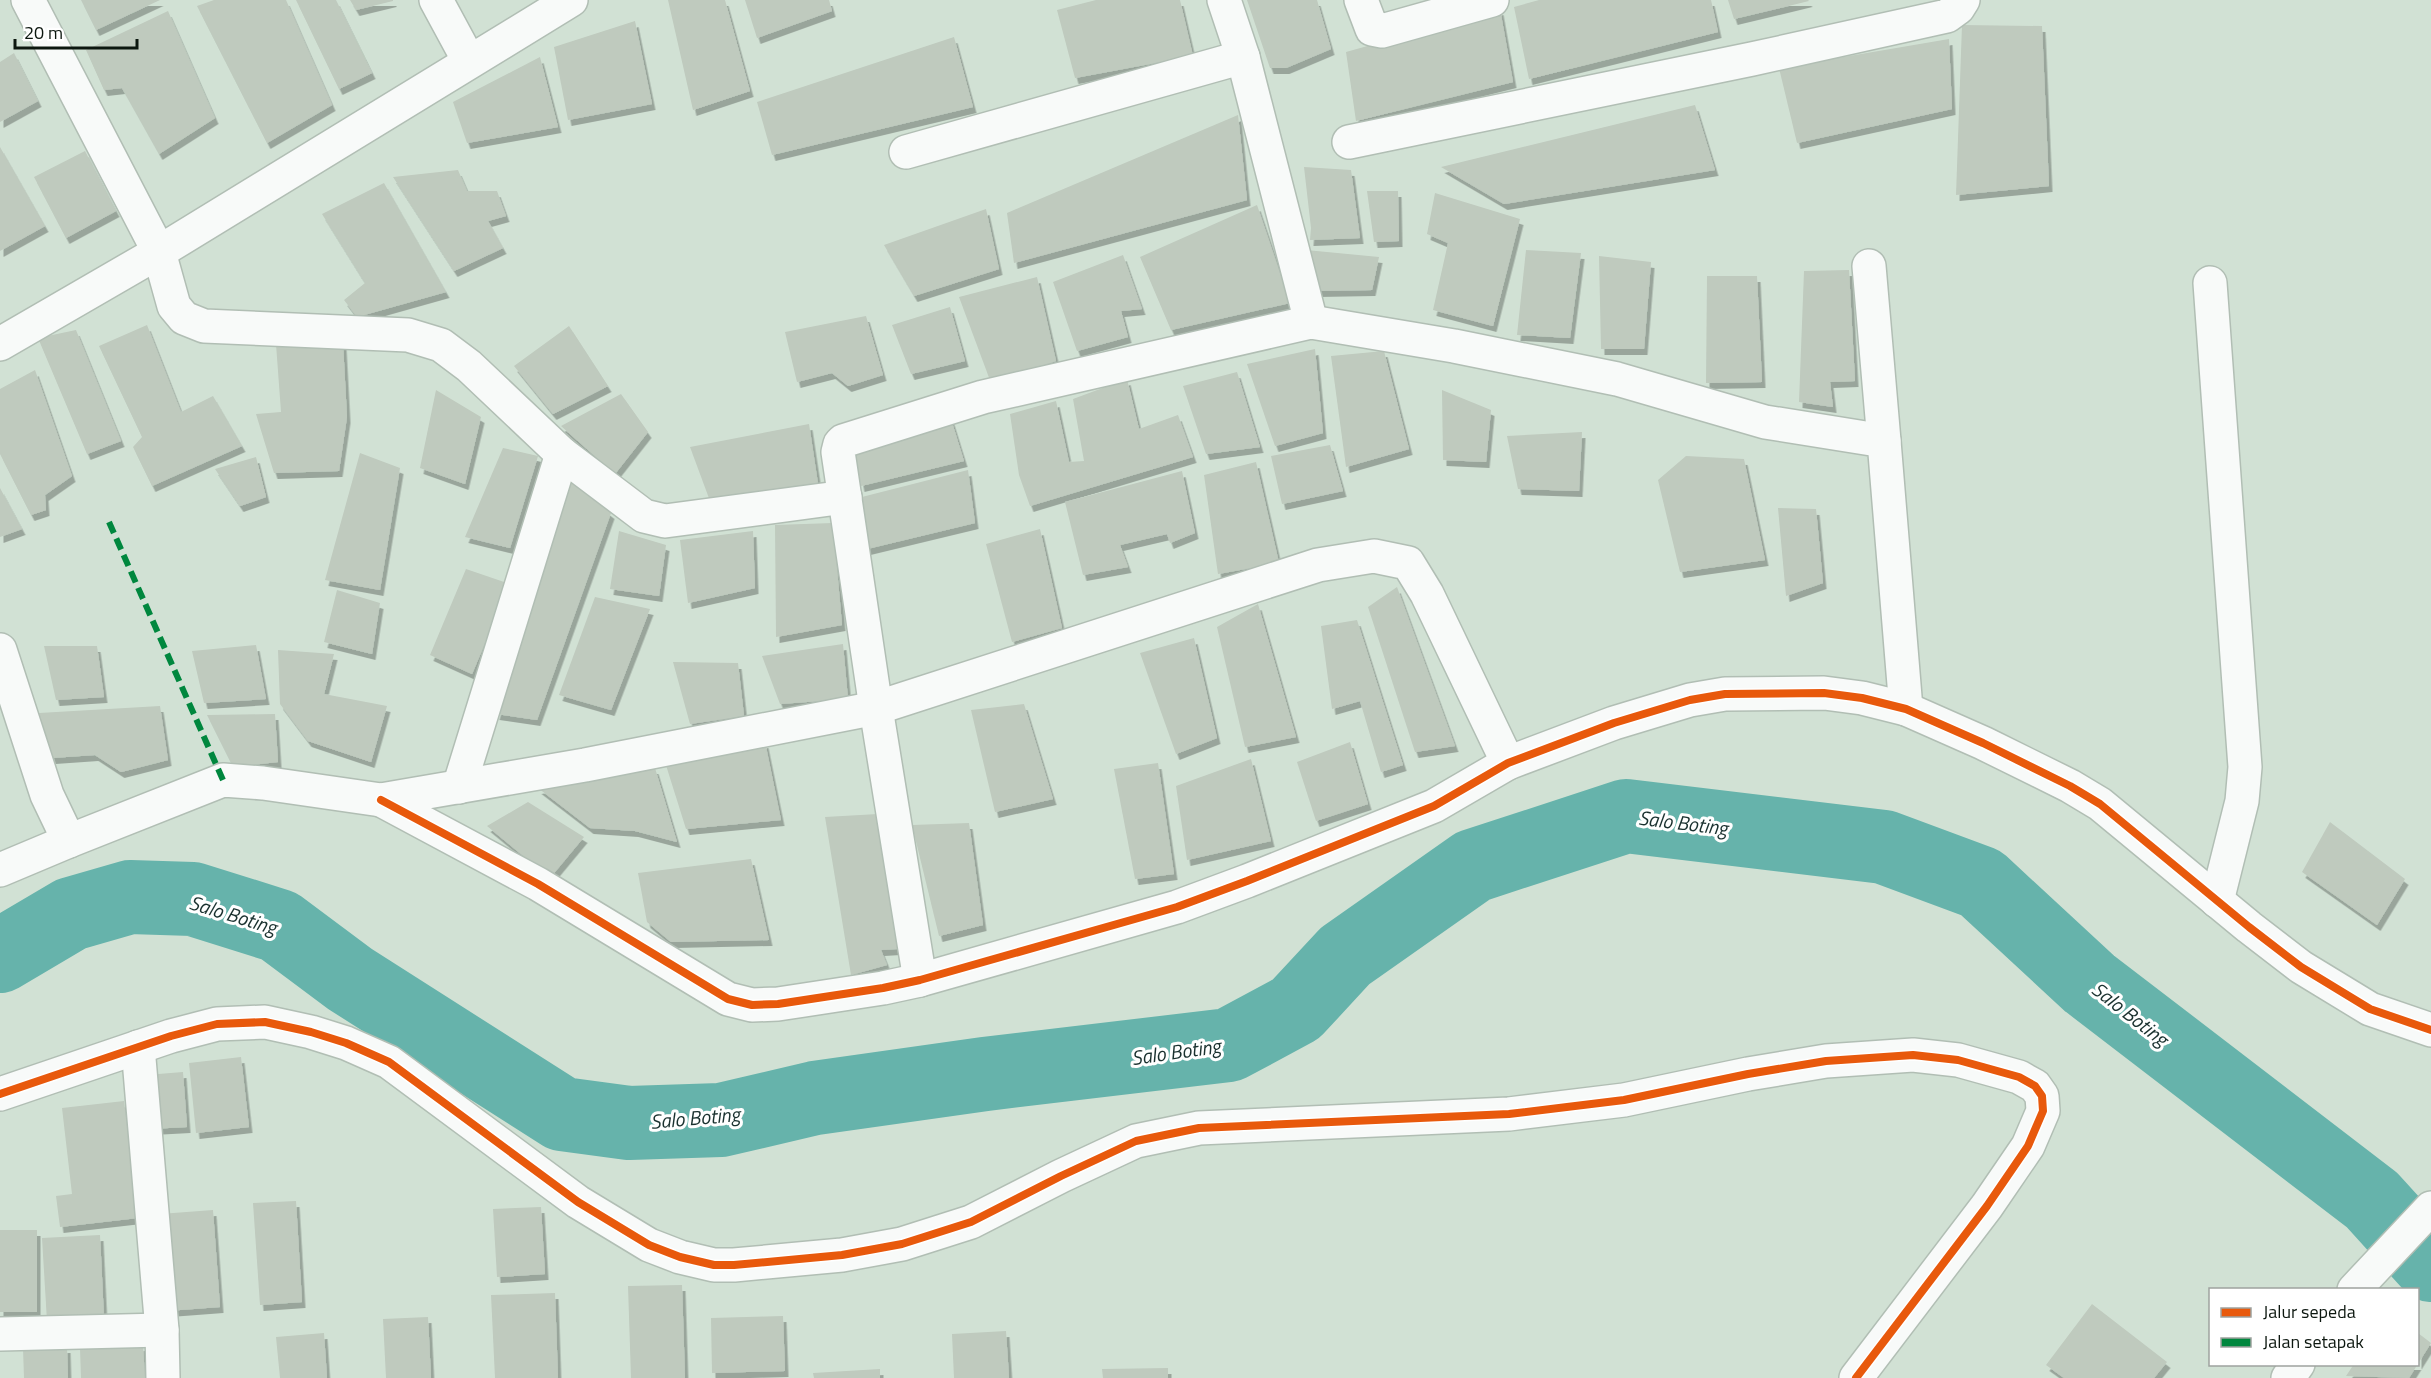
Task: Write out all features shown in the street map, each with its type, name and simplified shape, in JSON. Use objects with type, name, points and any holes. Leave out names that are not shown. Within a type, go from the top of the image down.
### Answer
[{"type":"street","points":[[28,0],[159,252],[174,306],[184,318],[204,326],[408,335],[425,339],[448,349],[562,454],[645,516],[655,520],[684,519],[845,497]]},
{"type":"street","points":[[436,0],[469,61]]},
{"type":"street","points":[[0,344],[159,252],[571,0]]},
{"type":"street","points":[[1224,0],[1243,57],[1311,322]]},
{"type":"street","points":[[1361,0],[1372,29],[1382,31],[1492,0]]},
{"type":"street","points":[[1349,142],[1752,59],[1947,16],[1964,0]]},
{"type":"street","points":[[906,152],[1243,57]]},
{"type":"street","points":[[1869,266],[1906,709]]},
{"type":"street","points":[[2210,283],[2245,767],[2242,801],[2217,901]]},
{"type":"street","points":[[920,980],[838,452],[843,441],[983,397],[1311,322],[1454,346],[1617,379],[1765,422],[1884,441]]},
{"type":"street","points":[[459,787],[562,454]]},
{"type":"street","points":[[0,870],[223,780],[263,783],[381,800],[585,765],[876,708],[1318,565],[1374,556],[1408,563],[1427,594],[1508,763]]},
{"type":"street","points":[[0,650],[47,795],[69,841]]},
{"type":"street","points":[[381,800],[538,884],[728,999],[752,1005],[778,1004],[920,980],[1178,906],[1247,881],[1434,806],[1508,763],[1614,723],[1690,700],[1725,694],[1824,693],[1862,698],[1906,709],[1983,743],[2070,786],[2100,804],[2301,967],[2370,1009],[2431,1030]]},
{"type":"street","points":[[0,1094],[171,1036],[218,1024],[265,1022],[311,1032],[346,1043],[389,1062],[578,1202],[649,1245],[680,1257],[714,1265],[842,1255],[902,1244],[972,1222],[1061,1176],[1136,1141],[1199,1128],[1509,1114],[1624,1100],[1826,1061],[1913,1055],[1958,1060],[2019,1077],[2035,1086],[2042,1096],[2043,1111],[2028,1146],[1987,1206],[1856,1378]]},
{"type":"street","points":[[138,1047],[162,1330],[163,1378]]},
{"type":"street","points":[[2356,1288],[2431,1208]]},
{"type":"street","points":[[0,1334],[162,1330]]},
{"type":"street","points":[[2288,1378],[2297,1366]]},
{"type":"building","points":[[81,0],[160,0],[96,30]]},
{"type":"building","points":[[214,0],[286,0],[332,105],[267,143],[197,6]]},
{"type":"building","points":[[296,0],[336,0],[372,73],[339,89]]},
{"type":"building","points":[[350,0],[393,0],[393,1],[356,10]]},
{"type":"building","points":[[668,0],[725,0],[750,91],[693,110]]},
{"type":"building","points":[[745,0],[829,0],[832,11],[757,38]]},
{"type":"building","points":[[1096,0],[1180,0],[1193,56],[1075,78],[1057,10]]},
{"type":"building","points":[[1247,0],[1317,0],[1331,49],[1286,68],[1270,68]]},
{"type":"building","points":[[1539,0],[1711,0],[1718,32],[1529,79],[1514,7]]},
{"type":"building","points":[[1728,0],[1808,0],[1809,1],[1734,19]]},
{"type":"building","points":[[1500,9],[1513,82],[1356,121],[1346,52]]},
{"type":"building","points":[[168,11],[215,118],[159,154],[122,88],[104,90],[86,50]]},
{"type":"building","points":[[635,21],[652,104],[568,120],[554,47]]},
{"type":"building","points":[[1962,25],[2042,26],[2049,186],[1956,195]]},
{"type":"building","points":[[954,37],[973,107],[772,155],[757,102]]},
{"type":"building","points":[[1949,39],[1952,109],[1797,143],[1779,68]]},
{"type":"building","points":[[14,53],[38,101],[0,122],[0,62]]},
{"type":"building","points":[[540,57],[558,127],[467,143],[453,102]]},
{"type":"building","points":[[1695,105],[1715,170],[1504,204],[1441,167]]},
{"type":"building","points":[[1238,115],[1247,200],[1014,263],[1007,213]]},
{"type":"building","points":[[0,147],[45,226],[0,251]]},
{"type":"building","points":[[85,151],[116,211],[66,238],[34,177]]},
{"type":"building","points":[[1304,167],[1351,170],[1360,238],[1310,240],[1311,228]]},
{"type":"building","points":[[458,170],[467,191],[497,191],[506,216],[488,221],[503,248],[454,271],[393,177]]},
{"type":"building","points":[[384,183],[446,292],[357,317],[344,300],[365,283],[322,214]]},
{"type":"building","points":[[1367,191],[1398,191],[1399,241],[1374,242]]},
{"type":"building","points":[[1435,193],[1520,219],[1493,326],[1433,310],[1448,243],[1427,234]]},
{"type":"building","points":[[1257,205],[1290,303],[1171,330],[1140,257]]},
{"type":"building","points":[[986,209],[999,269],[914,296],[884,245]]},
{"type":"building","points":[[1306,250],[1379,257],[1372,290],[1315,291]]},
{"type":"building","points":[[1526,250],[1581,253],[1570,338],[1517,335]]},
{"type":"building","points":[[1123,255],[1142,309],[1121,311],[1128,337],[1077,351],[1053,282]]},
{"type":"building","points":[[1599,256],[1651,262],[1644,349],[1601,349]]},
{"type":"building","points":[[1849,270],[1855,381],[1830,382],[1833,407],[1799,402],[1804,271]]},
{"type":"building","points":[[1707,276],[1757,276],[1762,382],[1706,383]]},
{"type":"building","points":[[1037,277],[1056,361],[991,383],[959,297]]},
{"type":"building","points":[[950,307],[965,361],[911,374],[892,325]]},
{"type":"building","points":[[866,316],[883,375],[848,386],[832,373],[797,382],[785,332]]},
{"type":"building","points":[[147,325],[181,412],[213,396],[242,446],[152,486],[133,447],[142,437],[99,346]]},
{"type":"building","points":[[569,326],[608,386],[553,414],[514,366]]},
{"type":"building","points":[[76,330],[121,441],[87,454],[38,338]]},
{"type":"building","points":[[343,343],[347,417],[339,471],[274,473],[256,414],[281,412],[276,344]]},
{"type":"building","points":[[1315,349],[1323,433],[1275,446],[1247,364]]},
{"type":"building","points":[[1384,351],[1409,449],[1346,467],[1331,356]]},
{"type":"building","points":[[35,370],[72,476],[45,495],[46,510],[31,515],[0,454],[0,389]]},
{"type":"building","points":[[1237,372],[1260,447],[1206,454],[1183,386]]},
{"type":"building","points":[[1127,379],[1139,429],[1178,415],[1193,457],[1030,506],[1019,475],[1010,414],[1056,401],[1069,462],[1084,461],[1073,399]]},
{"type":"building","points":[[436,390],[481,417],[465,484],[420,468]]},
{"type":"building","points":[[1442,390],[1491,410],[1486,462],[1443,460]]},
{"type":"building","points":[[621,394],[648,432],[615,474],[561,426]]},
{"type":"building","points":[[950,416],[964,461],[861,486],[854,448]]},
{"type":"building","points":[[809,424],[818,484],[710,501],[690,447]]},
{"type":"building","points":[[1582,432],[1579,491],[1518,489],[1507,436]]},
{"type":"building","points":[[1330,445],[1343,491],[1282,504],[1271,456]]},
{"type":"building","points":[[503,448],[538,456],[510,548],[465,537]]},
{"type":"building","points":[[360,453],[400,468],[380,590],[325,580]]},
{"type":"building","points":[[1686,456],[1744,459],[1765,560],[1680,572],[1658,480]]},
{"type":"building","points":[[256,457],[266,497],[240,506],[215,469]]},
{"type":"building","points":[[1256,462],[1279,563],[1218,574],[1204,475]]},
{"type":"building","points":[[968,470],[975,523],[863,550],[854,499]]},
{"type":"building","points":[[1182,471],[1195,533],[1170,543],[1167,534],[1120,545],[1128,567],[1083,575],[1065,502]]},
{"type":"building","points":[[565,478],[611,513],[537,720],[496,714]]},
{"type":"building","points":[[0,488],[22,529],[0,537]]},
{"type":"building","points":[[1778,508],[1816,509],[1823,583],[1786,596]]},
{"type":"building","points":[[833,523],[842,625],[776,637],[775,525]]},
{"type":"building","points":[[1040,529],[1062,628],[1012,642],[986,544]]},
{"type":"building","points":[[619,531],[666,545],[659,596],[610,589]]},
{"type":"building","points":[[753,531],[755,588],[688,603],[680,540]]},
{"type":"building","points":[[466,569],[510,584],[472,674],[430,655]]},
{"type":"building","points":[[1397,587],[1455,746],[1415,752],[1368,607]]},
{"type":"building","points":[[337,590],[380,603],[372,654],[324,642]]},
{"type":"building","points":[[595,597],[650,609],[611,710],[559,695]]},
{"type":"building","points":[[1258,604],[1296,737],[1245,747],[1217,627]]},
{"type":"building","points":[[1357,620],[1403,765],[1381,772],[1360,701],[1332,709],[1321,626]]},
{"type":"building","points":[[1194,638],[1217,738],[1176,754],[1140,653]]},
{"type":"building","points":[[843,644],[848,699],[780,704],[762,656]]},
{"type":"building","points":[[256,645],[266,699],[204,703],[192,651]]},
{"type":"building","points":[[44,646],[97,646],[104,697],[56,700]]},
{"type":"building","points":[[278,650],[334,654],[324,694],[387,706],[371,762],[308,741],[280,704]]},
{"type":"building","points":[[673,662],[738,663],[744,716],[690,724]]},
{"type":"building","points":[[1024,704],[1053,799],[995,812],[971,710]]},
{"type":"building","points":[[160,706],[168,760],[121,772],[95,755],[52,758],[39,713]]},
{"type":"building","points":[[275,714],[278,762],[233,767],[207,715]]},
{"type":"building","points":[[765,742],[781,820],[686,829],[665,762]]},
{"type":"building","points":[[1350,742],[1368,804],[1316,821],[1297,762]]},
{"type":"building","points":[[1251,759],[1271,841],[1187,860],[1176,786]]},
{"type":"building","points":[[1158,763],[1174,874],[1135,879],[1114,769]]},
{"type":"building","points":[[655,768],[677,842],[635,831],[590,828],[538,788]]},
{"type":"building","points":[[528,802],[584,837],[550,878],[487,826]]},
{"type":"building","points":[[878,814],[897,949],[881,950],[887,965],[851,975],[825,817]]},
{"type":"building","points":[[2330,822],[2405,879],[2377,925],[2302,872]]},
{"type":"building","points":[[969,823],[983,925],[939,936],[912,825]]},
{"type":"building","points":[[751,859],[769,940],[671,942],[647,922],[638,873]]},
{"type":"building","points":[[241,1057],[249,1127],[196,1133],[189,1063]]},
{"type":"building","points":[[183,1072],[187,1127],[150,1129],[146,1075]]},
{"type":"building","points":[[124,1101],[138,1218],[60,1227],[56,1196],[72,1194],[62,1108]]},
{"type":"building","points":[[296,1201],[302,1302],[260,1305],[253,1203]]},
{"type":"building","points":[[541,1207],[545,1274],[497,1277],[493,1209]]},
{"type":"building","points":[[213,1210],[220,1307],[167,1311],[160,1214]]},
{"type":"building","points":[[0,1230],[37,1230],[37,1312],[0,1312]]},
{"type":"building","points":[[100,1235],[104,1318],[47,1321],[42,1238]]},
{"type":"building","points":[[682,1285],[685,1378],[631,1378],[628,1286]]},
{"type":"building","points":[[555,1293],[558,1378],[495,1378],[491,1295]]},
{"type":"building","points":[[2092,1304],[2167,1362],[2154,1378],[2064,1378],[2046,1365]]},
{"type":"building","points":[[783,1316],[785,1371],[712,1373],[711,1318]]},
{"type":"building","points":[[428,1317],[431,1378],[386,1378],[383,1319]]},
{"type":"building","points":[[1006,1331],[1009,1378],[954,1378],[952,1334]]},
{"type":"building","points":[[324,1333],[327,1378],[280,1378],[276,1337]]},
{"type":"building","points":[[2419,1334],[2431,1343],[2419,1362]]},
{"type":"building","points":[[143,1345],[145,1378],[81,1378],[80,1348]]},
{"type":"building","points":[[67,1347],[68,1378],[24,1378],[23,1348]]},
{"type":"building","points":[[2353,1366],[2417,1366],[2409,1378],[2346,1376]]},
{"type":"building","points":[[1168,1368],[1168,1378],[1103,1378],[1102,1369]]},
{"type":"building","points":[[880,1369],[880,1378],[814,1378],[813,1373]]},
{"type":"waterway","name":"Salo Boting","points":[[0,956],[71,914],[130,897],[193,899],[279,926],[350,979],[562,1114],[629,1123],[721,1120],[815,1098],[985,1074],[1229,1045],[1296,1009],[1345,956],[1473,866],[1626,816],[1884,847],[1981,883],[2089,983],[2372,1200],[2431,1265]]},
{"type":"marked path","points":[[109,522],[223,780]]},
{"type":"cycle path","points":[[381,800],[538,884],[728,999],[752,1005],[778,1004],[920,980],[1177,907],[1434,806],[1508,763],[1614,723],[1690,700],[1725,694],[1824,693],[1862,698],[1906,709],[1983,743],[2070,786],[2100,804],[2301,967],[2370,1009],[2431,1030]]},
{"type":"cycle path","points":[[0,1094],[171,1036],[217,1024],[265,1022],[311,1032],[346,1043],[389,1062],[578,1202],[649,1245],[680,1257],[714,1265],[734,1265],[842,1255],[902,1244],[971,1222],[1136,1141],[1199,1128],[1509,1114],[1624,1100],[1748,1074],[1826,1061],[1913,1055],[1958,1060],[2019,1077],[2035,1086],[2042,1096],[2043,1111],[2028,1146],[1987,1206],[1856,1378]]}]
